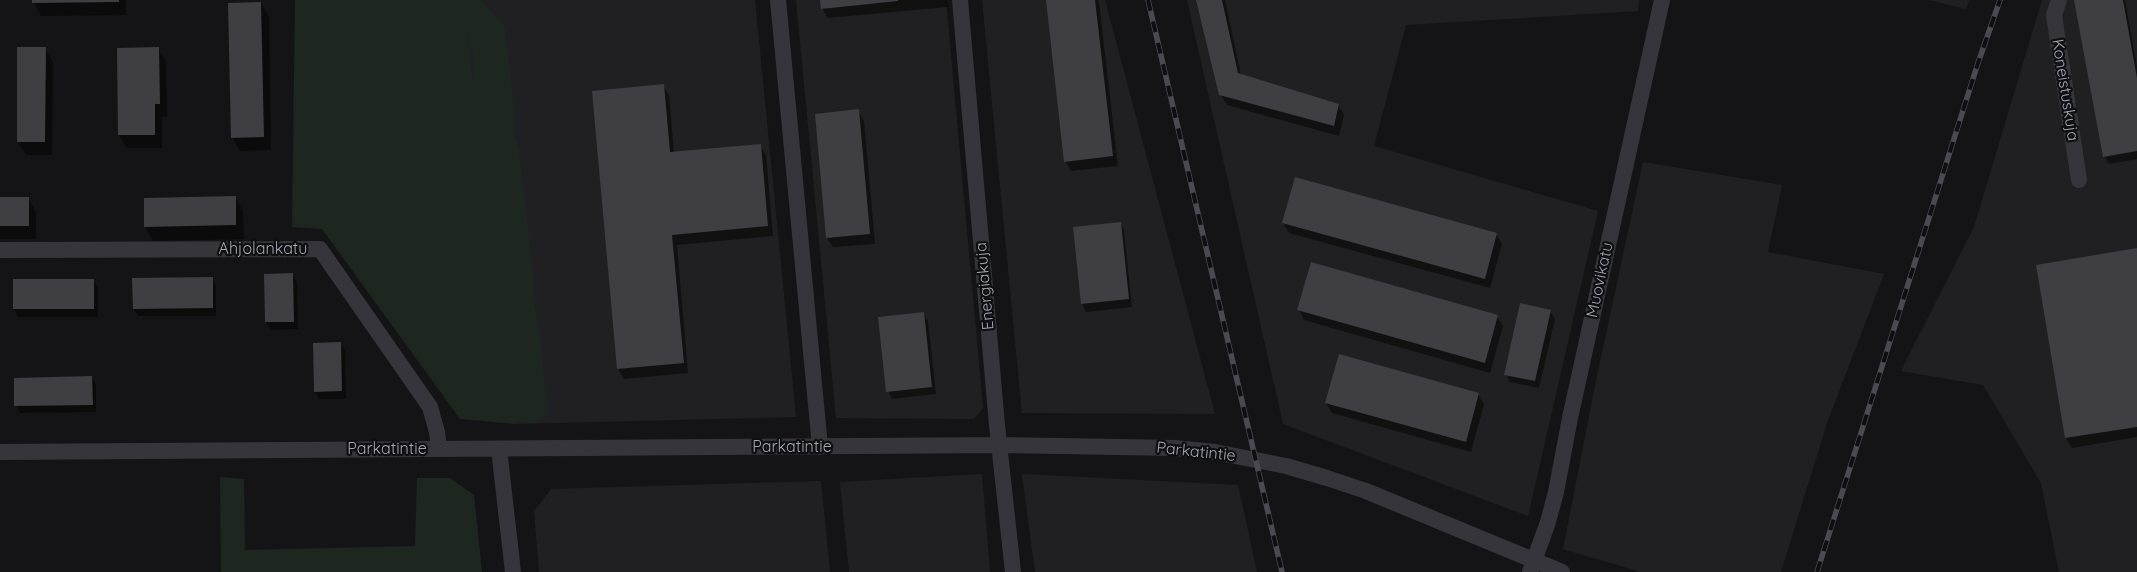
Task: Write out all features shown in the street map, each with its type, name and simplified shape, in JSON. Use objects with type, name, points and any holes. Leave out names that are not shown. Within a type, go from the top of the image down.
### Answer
[{"type":"street","points":[[778,0],[820,447]]},
{"type":"street","name":"Energiakuja","points":[[960,0],[997,425],[1013,572]]},
{"type":"street","name":"Muovikatu","points":[[1532,566],[1548,522],[1556,492],[1570,418],[1662,0]]},
{"type":"street","name":"Koneistuskuja","points":[[2059,0],[2054,15],[2079,180]]},
{"type":"street","name":"Ahjolankatu","points":[[0,250],[320,249],[430,407],[437,432],[439,449]]},
{"type":"street","name":"Parkatintie","points":[[0,452],[1000,445],[1175,448],[1215,452],[1286,466],[1366,492],[1532,566],[1562,572]]},
{"type":"street","points":[[499,450],[513,572]]},
{"type":"shaded area","points":[[295,0],[480,0],[505,27],[515,114],[514,133],[519,150],[533,273],[533,300],[539,328],[548,413],[534,423],[515,421],[515,424],[460,419],[322,229],[292,227]],"holes":[[[467,30],[474,59],[473,80]]]},
{"type":"shaded area","points":[[463,0],[755,0],[796,417],[515,424]]},
{"type":"shaded area","points":[[796,0],[946,0],[983,408],[974,419],[836,418]]},
{"type":"shaded area","points":[[982,0],[1105,0],[1215,414],[1022,413]]},
{"type":"shaded area","points":[[1187,0],[1639,0],[1638,11],[1406,25],[1374,146],[1598,211],[1528,516],[1283,424]]},
{"type":"shaded area","points":[[1929,0],[1969,0],[1966,9]]},
{"type":"shaded area","points":[[2042,0],[2137,0],[2137,572],[2059,572],[2041,483],[1983,385],[1901,371],[1974,227]]},
{"type":"shaded area","points":[[1643,162],[1782,185],[1768,252],[1884,274],[1827,423],[1781,572],[1641,572],[1563,549],[1597,376]]},
{"type":"shaded area","points":[[982,474],[990,572],[849,572],[840,482]]},
{"type":"shaded area","points":[[1022,474],[1238,485],[1257,572],[1035,572]]},
{"type":"shaded area","points":[[220,477],[244,479],[245,550],[415,546],[417,478],[450,478],[474,495],[482,572],[221,572]]},
{"type":"shaded area","points":[[821,481],[830,572],[539,572],[534,511],[551,489]]},
{"type":"building","points":[[32,0],[119,0],[119,2],[32,3]]},
{"type":"building","points":[[820,0],[898,0],[898,1],[821,9]]},
{"type":"building","points":[[1046,0],[1095,0],[1113,156],[1064,162]]},
{"type":"building","points":[[1196,0],[1222,0],[1238,73],[1339,104],[1334,126],[1219,95]]},
{"type":"building","points":[[2074,0],[2123,0],[2137,78],[2137,151],[2103,157]]},
{"type":"building","points":[[261,2],[264,137],[231,138],[228,3]]},
{"type":"building","points":[[17,47],[46,47],[45,142],[17,142]]},
{"type":"building","points":[[159,47],[160,104],[155,104],[155,135],[118,135],[117,48]]},
{"type":"building","points":[[664,84],[670,152],[761,144],[768,226],[672,235],[684,363],[617,369],[592,91]]},
{"type":"building","points":[[859,109],[870,234],[826,238],[815,114]]},
{"type":"building","points":[[1295,177],[1497,233],[1485,279],[1282,223]]},
{"type":"building","points":[[236,196],[236,225],[144,227],[144,198]]},
{"type":"building","points":[[0,197],[29,197],[29,226],[0,226]]},
{"type":"building","points":[[1121,222],[1129,299],[1081,304],[1073,227]]},
{"type":"building","points":[[2137,248],[2137,427],[2065,438],[2036,265]]},
{"type":"building","points":[[1311,262],[1498,315],[1485,363],[1297,310]]},
{"type":"building","points":[[293,273],[294,322],[265,322],[264,274]]},
{"type":"building","points":[[213,277],[213,308],[133,309],[132,278]]},
{"type":"building","points":[[13,279],[94,279],[94,309],[13,309]]},
{"type":"building","points":[[1520,303],[1551,310],[1535,381],[1504,375]]},
{"type":"building","points":[[924,312],[932,387],[886,392],[878,317]]},
{"type":"building","points":[[341,342],[342,391],[314,392],[313,343]]},
{"type":"building","points":[[1339,354],[1479,393],[1466,442],[1325,403]]},
{"type":"building","points":[[92,376],[93,405],[14,406],[14,378]]},
{"type":"railway","points":[[1148,0],[1282,572]]},
{"type":"railway","points":[[1817,572],[1978,63],[2000,0]]}]
